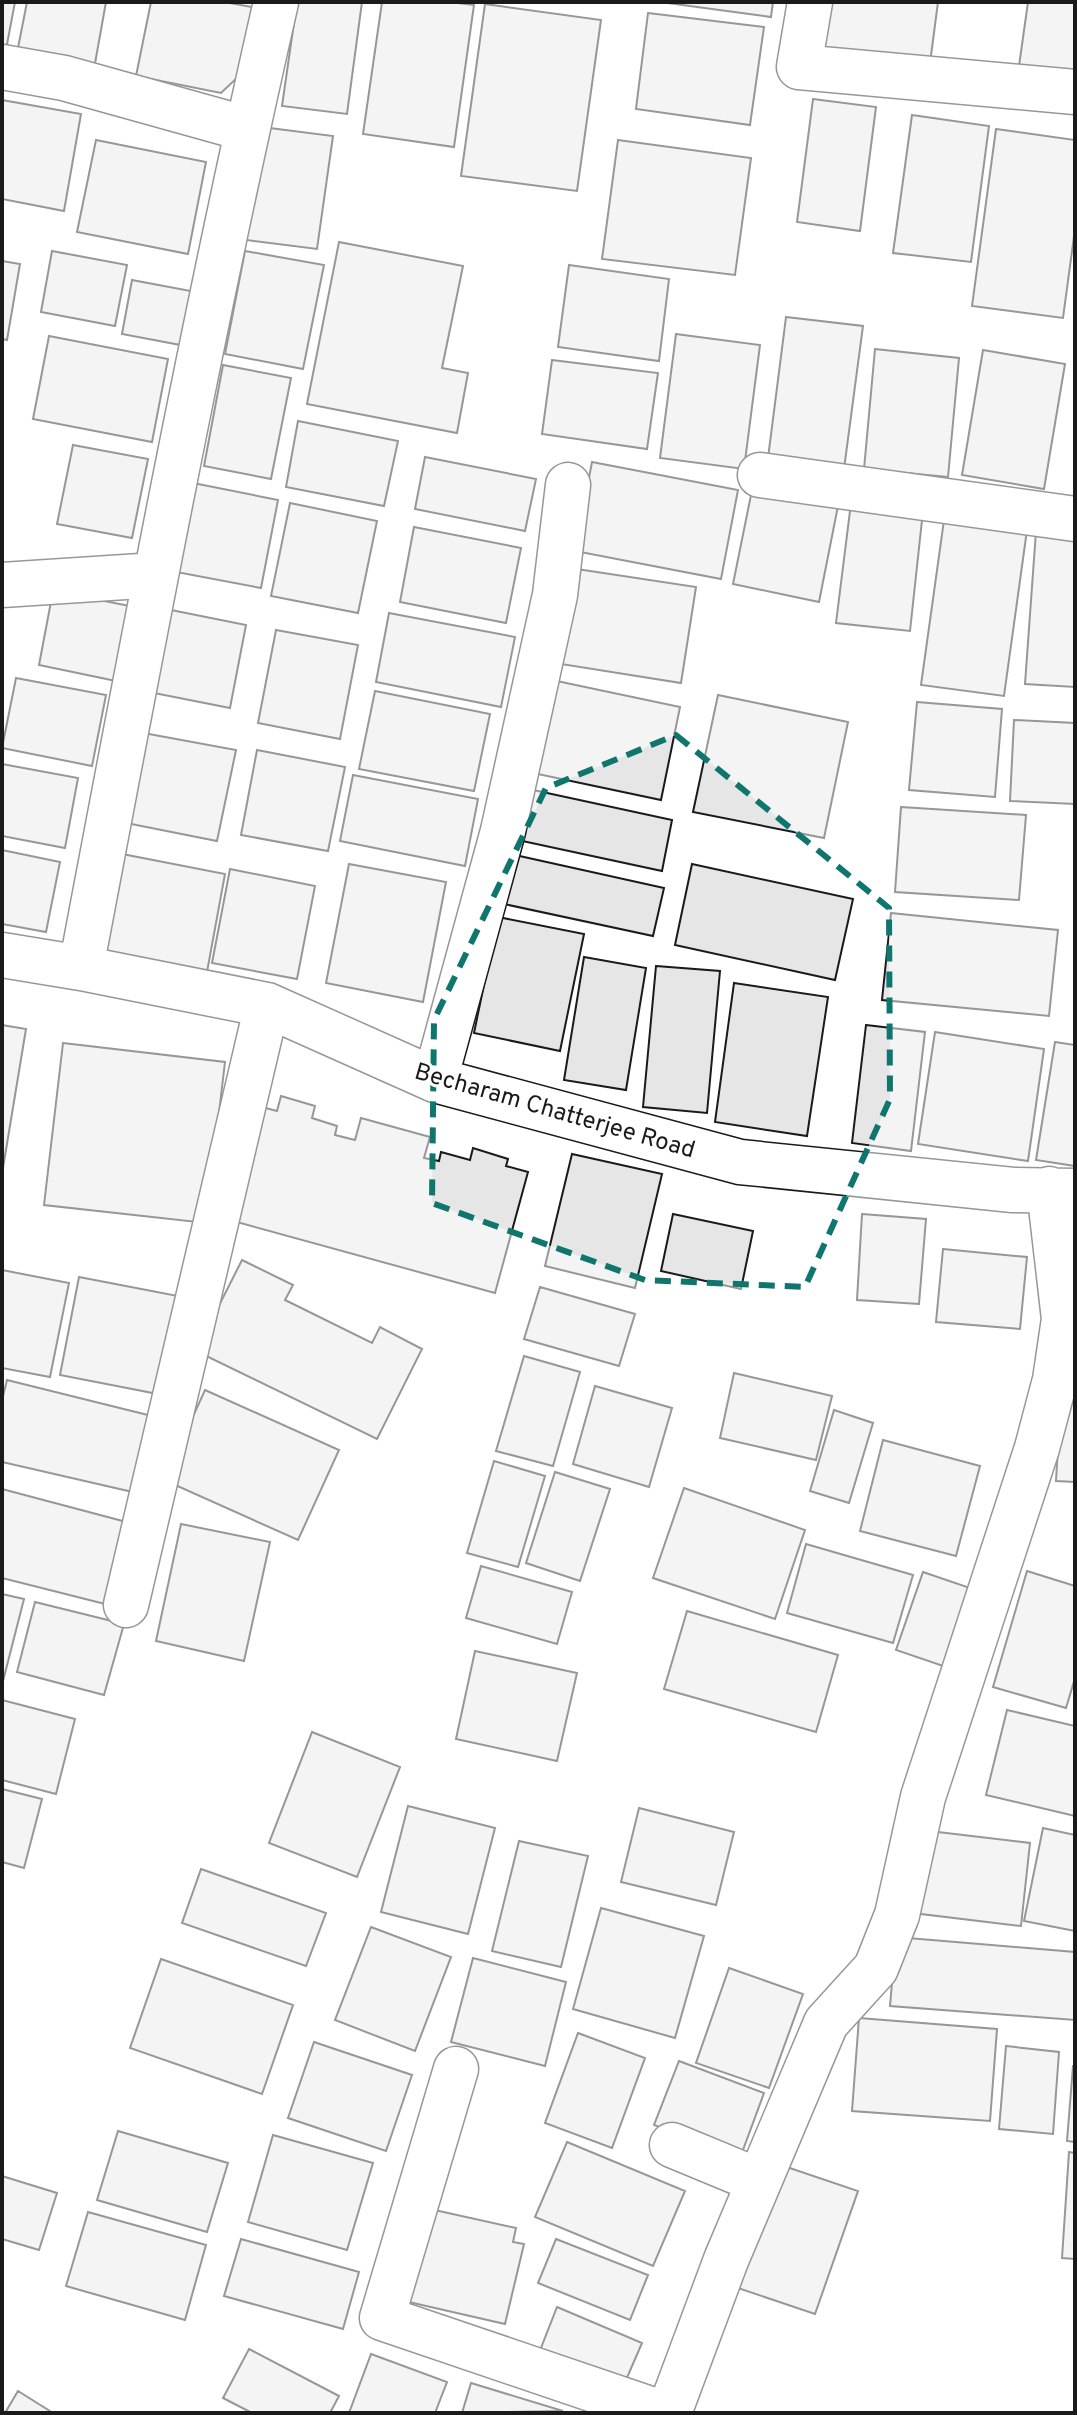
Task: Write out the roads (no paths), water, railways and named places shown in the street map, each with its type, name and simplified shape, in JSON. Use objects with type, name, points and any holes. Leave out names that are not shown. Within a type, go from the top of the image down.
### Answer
[{"type":"street","points":[[81,968],[156,575],[276,2]]},
{"type":"street","points":[[810,2],[799,67],[1075,92]]},
{"type":"street","points":[[2,67],[64,78],[247,129]]},
{"type":"street","points":[[760,475],[1075,519]]},
{"type":"street","points":[[435,1080],[503,831],[555,595],[568,485]]},
{"type":"street","points":[[2,585],[156,575]]},
{"type":"street","name":"Becharam Chatterjee Road","points":[[2,955],[267,1005],[435,1080],[740,1162],[1013,1190],[1062,1190]]},
{"type":"street","points":[[126,1605],[267,1005]]},
{"type":"street","points":[[669,2413],[726,2260],[826,2023],[876,1968],[897,1915],[923,1797],[1037,1448],[1055,1380],[1064,1319],[1062,1190]]},
{"type":"street","points":[[456,2069],[382,2318],[662,2413]]},
{"type":"street","points":[[672,2145],[759,2181]]}]
